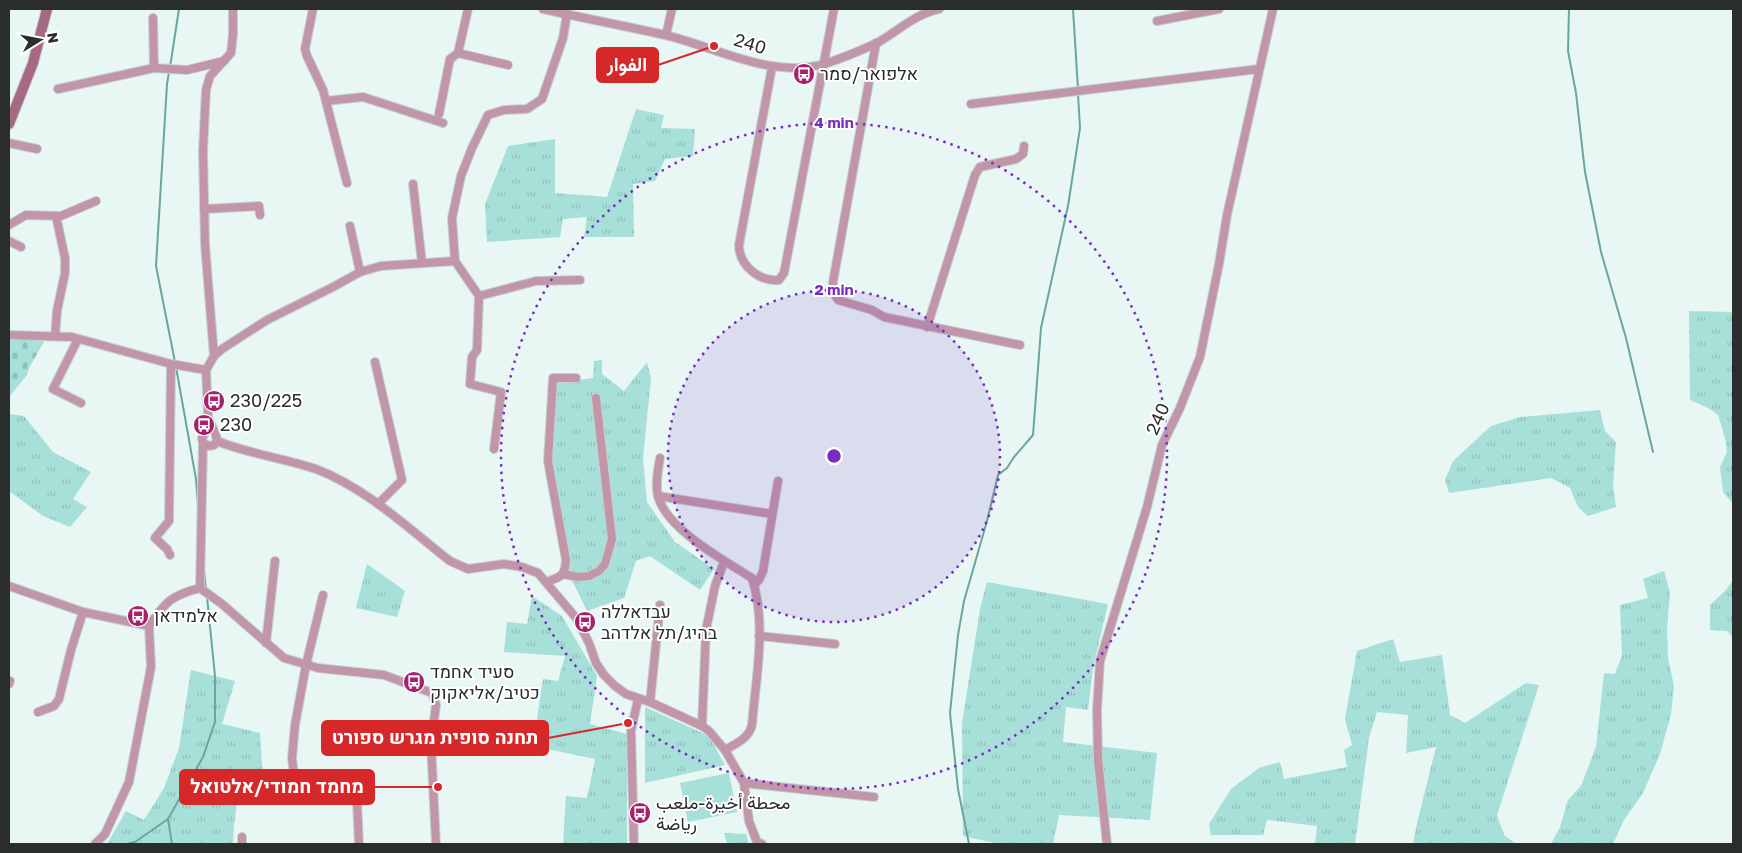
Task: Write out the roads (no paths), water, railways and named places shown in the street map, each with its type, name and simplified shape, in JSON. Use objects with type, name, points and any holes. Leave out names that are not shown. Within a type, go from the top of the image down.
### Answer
[{"type":"main road","points":[[9,110],[31,51],[42,9]]},
{"type":"main road","points":[[9,124],[33,63],[47,9]]},
{"type":"street","points":[[214,356],[205,244],[203,151],[206,90],[210,76],[231,53],[234,34],[233,9]]},
{"type":"street","points":[[313,9],[306,49],[307,56],[323,90],[348,183]]},
{"type":"street","points":[[439,114],[450,59],[458,53],[468,9]]},
{"type":"street","name":"240","points":[[543,9],[666,35],[772,67],[794,68],[823,64],[876,43],[902,25],[929,11],[940,9]]},
{"type":"street","points":[[590,19],[591,9]]},
{"type":"street","points":[[666,35],[672,9]]},
{"type":"street","points":[[772,67],[739,245],[741,260],[747,268],[761,276],[779,280],[784,273],[834,9]]},
{"type":"street","points":[[1157,21],[1219,9]]},
{"type":"street","name":"240","points":[[1106,844],[1098,760],[1097,710],[1100,661],[1147,508],[1162,445],[1180,408],[1200,357],[1227,215],[1273,9]]},
{"type":"street","points":[[494,450],[501,392],[470,384],[472,356],[478,350],[478,296],[455,261],[452,218],[461,176],[488,115],[504,110],[527,109],[542,99],[563,38],[567,14]]},
{"type":"street","points":[[153,18],[154,68]]},
{"type":"street","points":[[876,43],[833,282],[833,292],[838,300],[872,310],[884,317],[1020,345]]},
{"type":"street","points":[[458,53],[508,64]]},
{"type":"street","points":[[58,89],[154,68],[187,70],[226,60]]},
{"type":"street","points":[[972,104],[1260,69]]},
{"type":"street","points":[[326,101],[363,97],[443,123]]},
{"type":"street","points":[[9,143],[37,149]]},
{"type":"street","points":[[927,327],[975,175],[980,168],[1016,159],[1023,154],[1024,146]]},
{"type":"street","points":[[413,184],[422,263]]},
{"type":"street","points":[[9,225],[16,219],[26,215],[61,216],[96,201]]},
{"type":"street","points":[[204,209],[259,206],[260,215]]},
{"type":"street","points":[[55,336],[56,311],[65,273],[65,258],[56,216]]},
{"type":"street","points":[[350,226],[360,272]]},
{"type":"street","points":[[9,241],[21,247]]},
{"type":"street","points":[[200,588],[203,459],[206,444],[202,438],[205,433],[208,416],[206,370],[214,356],[267,320],[360,272],[381,266],[455,261]]},
{"type":"street","points":[[478,296],[536,281],[580,280]]},
{"type":"street","points":[[9,335],[55,336],[78,339],[171,364],[206,370]]},
{"type":"street","points":[[78,339],[53,389],[81,404]]},
{"type":"street","points":[[375,362],[402,480],[378,504]]},
{"type":"street","points":[[170,555],[167,549],[155,538],[168,521],[171,364]]},
{"type":"street","points":[[546,582],[563,574],[566,560],[548,461],[553,378],[576,378]]},
{"type":"street","points":[[563,574],[578,577],[589,576],[599,571],[605,564],[612,539],[596,398]]},
{"type":"street","points":[[208,416],[217,436],[217,441]]},
{"type":"street","points":[[205,433],[209,431],[214,432]]},
{"type":"street","points":[[217,441],[234,448],[314,469],[339,479],[378,504],[459,566],[468,569],[504,564],[522,567],[538,573],[577,619],[589,643],[596,663],[615,686],[626,694],[650,702],[702,726],[725,750],[744,783],[749,822],[759,844]]},
{"type":"street","points":[[206,444],[214,445],[217,441]]},
{"type":"street","points":[[660,458],[657,481],[658,496],[663,508],[673,521],[724,562],[752,578],[757,595],[759,636],[752,724],[750,732],[741,741],[725,750]]},
{"type":"street","points":[[754,585],[759,580],[763,571],[778,481]]},
{"type":"street","points":[[658,496],[772,514]]},
{"type":"street","points":[[266,643],[275,561]]},
{"type":"street","points":[[702,726],[706,630],[715,586],[724,562]]},
{"type":"street","points":[[9,586],[83,612],[149,626]]},
{"type":"street","points":[[95,844],[105,834],[129,782],[151,667],[149,626],[162,607],[174,597],[181,592],[200,588],[222,604],[284,658],[318,668],[384,675],[432,693],[436,705],[431,744],[436,844]]},
{"type":"street","points":[[296,793],[292,758],[293,743],[306,665],[323,596]]},
{"type":"street","points":[[650,702],[660,605]]},
{"type":"street","points":[[38,712],[54,706],[59,699],[83,612]]},
{"type":"street","points":[[759,636],[835,644]]},
{"type":"street","points":[[634,844],[631,731],[638,699]]},
{"type":"street","points":[[374,728],[407,735],[431,744]]},
{"type":"street","points":[[744,783],[874,797]]},
{"type":"street","points":[[357,802],[359,844]]},
{"type":"waterway","points":[[170,67],[179,9]]},
{"type":"waterway","points":[[1073,9],[1078,89]]},
{"type":"waterway","points":[[1569,9],[1568,51],[1576,93],[1585,172],[1601,252],[1626,338],[1653,452]]},
{"type":"waterway","points":[[169,72],[156,266],[175,362]]},
{"type":"waterway","points":[[969,844],[958,789],[950,713],[958,635],[964,601],[998,475],[1007,468],[1033,435],[1041,328],[1068,206],[1080,128],[1078,94]]},
{"type":"waterway","points":[[176,367],[196,479],[198,505]]},
{"type":"waterway","points":[[204,570],[206,590]]},
{"type":"waterway","points":[[126,844],[135,842],[168,819],[203,757],[215,722],[215,676],[207,597]]},
{"type":"waterway","points":[[168,819],[172,844]]},
{"type":"place","name":"الفوار","points":[[714,46]]},
{"type":"place","name":"אלפואר/סמר","points":[[804,74]]},
{"type":"place","name":"230/225","points":[[214,401]]},
{"type":"place","name":"230","points":[[204,425]]},
{"type":"place","name":"אלמידאן","points":[[138,616]]},
{"type":"place","name":"עבדאללה בהיג/תל אלדהב","points":[[585,622]]},
{"type":"place","name":"סעיד אחמד כטיב/אליאקוק","points":[[414,682]]},
{"type":"place","name":"תחנה סופית מגרש ספורט","points":[[628,723]]},
{"type":"place","name":"מחמד חמודי/אלטואל","points":[[438,787]]},
{"type":"place","name":"محطة أخيرة-ملعب رياضة","points":[[640,813]]}]
